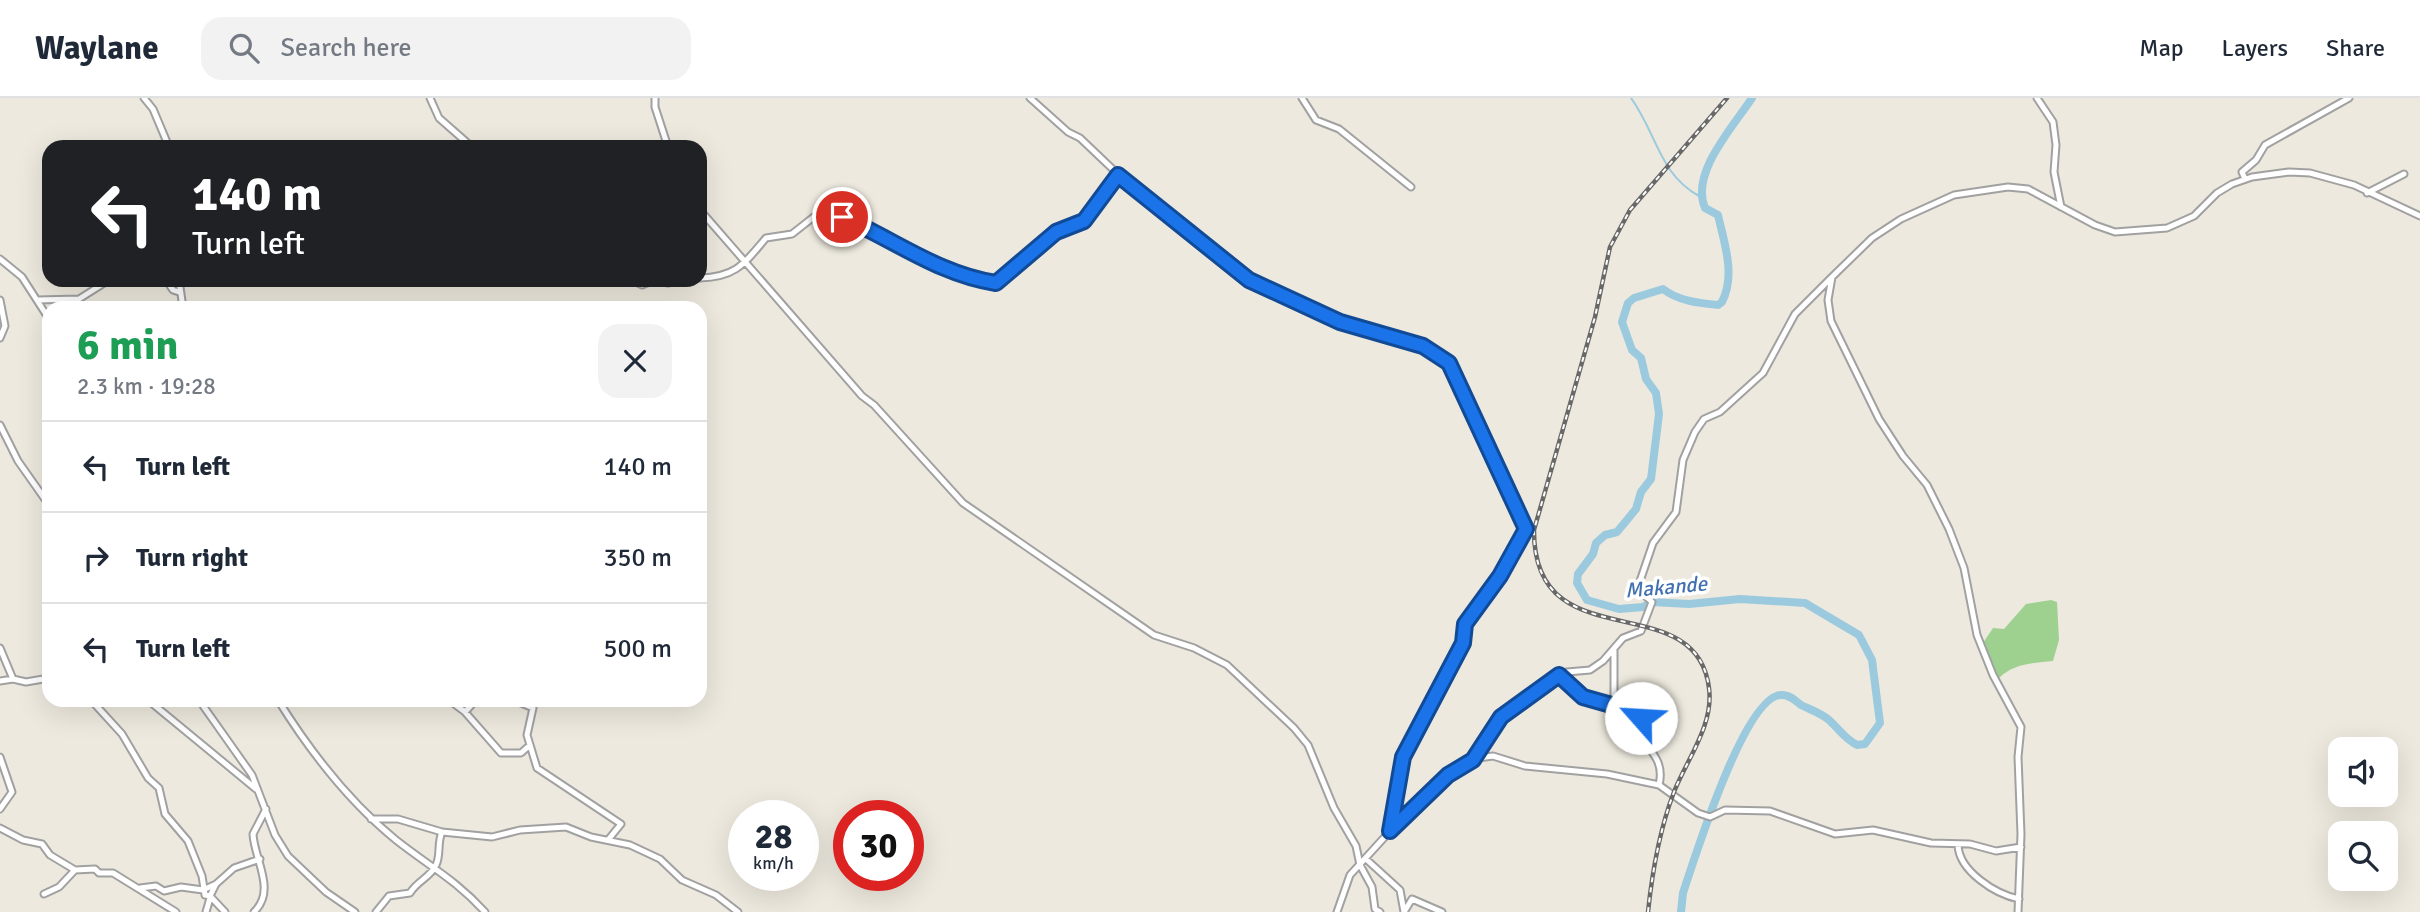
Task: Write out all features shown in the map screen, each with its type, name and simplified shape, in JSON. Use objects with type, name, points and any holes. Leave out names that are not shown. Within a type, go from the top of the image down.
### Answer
[{"type":"street","points":[[144,98],[153,109],[166,140]]},
{"type":"street","points":[[429,98],[439,118],[464,140]]},
{"type":"street","points":[[1030,98],[1068,132],[1080,138],[1118,175],[1249,280],[1340,322],[1419,345],[1440,355],[1457,377],[1471,414],[1492,451],[1500,475],[1525,525],[1525,533],[1500,576],[1465,624],[1463,643],[1405,752],[1390,831]]},
{"type":"street","points":[[1302,98],[1316,120],[1339,130],[1411,187]]},
{"type":"street","points":[[2037,98],[2053,122],[2057,154],[2054,172],[2061,207]]},
{"type":"street","points":[[2245,179],[2242,172],[2256,160],[2265,145],[2349,98]]},
{"type":"street","points":[[654,99],[666,140]]},
{"type":"street","points":[[1473,760],[1501,717],[1559,675],[1573,670],[1589,671],[1614,650],[1623,638],[1641,630],[1651,602],[1642,593],[1639,584],[1653,543],[1676,512],[1683,460],[1695,432],[1704,419],[1720,412],[1763,373],[1794,314],[1884,229],[1954,195],[2014,187],[2045,197],[2115,232],[2167,228],[2188,219],[2217,193],[2245,179],[2289,172],[2309,173],[2354,185],[2420,216]]},
{"type":"street","points":[[2367,193],[2404,174]]},
{"type":"street","points":[[707,278],[722,277],[744,264],[766,238],[792,234],[820,212],[842,217],[905,251],[975,279],[996,283],[1056,232],[1084,221],[1118,175]]},
{"type":"street","points":[[707,219],[862,396],[874,405],[963,503],[1154,635],[1194,648],[1227,665],[1275,708],[1308,745],[1334,808],[1356,846],[1360,865],[1372,887],[1375,909],[1380,912]]},
{"type":"street","points":[[0,259],[22,277],[42,308]]},
{"type":"street","points":[[1832,277],[1828,300],[1831,321],[1879,419],[1903,456],[1927,485],[1944,518],[1964,568],[1977,635],[1993,675],[2021,727],[2018,757],[2021,847],[2018,912]]},
{"type":"street","points":[[37,300],[79,299],[98,287]]},
{"type":"street","points":[[171,287],[179,292]]},
{"type":"street","points":[[179,287],[181,301]]},
{"type":"street","points":[[0,300],[5,326],[0,338]]},
{"type":"street","points":[[0,425],[18,461],[42,495]]},
{"type":"street","points":[[0,648],[13,679]]},
{"type":"street","points":[[1614,650],[1614,704]]},
{"type":"street","points":[[1559,675],[1583,697],[1614,704],[1640,714],[1638,733],[1659,763],[1662,773],[1659,785]]},
{"type":"street","points":[[0,681],[13,679],[26,682],[42,679]]},
{"type":"street","points":[[97,707],[122,734],[148,778],[159,788],[165,814],[188,841],[202,876],[205,895],[225,912]]},
{"type":"street","points":[[156,707],[258,791]]},
{"type":"street","points":[[204,707],[240,754],[275,835],[288,856],[326,892],[355,912]]},
{"type":"street","points":[[283,707],[330,776],[371,818],[451,877],[485,912]]},
{"type":"street","points":[[458,707],[501,753],[521,753],[530,745]]},
{"type":"street","points":[[465,712],[470,707]]},
{"type":"street","points":[[531,707],[533,708],[527,735],[537,768],[621,824],[608,841]]},
{"type":"street","points":[[1337,912],[1350,875],[1390,831],[1448,775],[1473,760],[1493,756],[1525,766],[1612,774],[1659,785],[1698,813],[1710,817],[1725,810],[1770,811],[1833,833],[1868,830],[1958,845],[1976,845],[2000,851],[2021,847]]},
{"type":"street","points":[[0,757],[12,792],[0,809]]},
{"type":"street","points":[[254,912],[263,899],[260,859],[253,834],[266,809]]},
{"type":"street","points":[[371,818],[398,819],[442,832],[492,837],[520,830],[566,827],[608,841],[630,845],[660,859],[682,880],[716,895],[738,912]]},
{"type":"street","points":[[0,828],[23,840],[42,844],[50,855],[75,870],[87,868],[113,873],[158,904],[176,912]]},
{"type":"street","points":[[376,912],[389,896],[410,892],[435,867],[442,832]]},
{"type":"street","points":[[1958,845],[1960,856],[1983,881],[1998,892],[2019,899]]},
{"type":"street","points":[[136,887],[156,886],[164,891],[181,887],[203,890],[216,884],[234,868],[260,859]]},
{"type":"street","points":[[1366,859],[1400,890],[1404,912]]},
{"type":"street","points":[[44,894],[65,882],[75,870]]},
{"type":"street","points":[[206,912],[216,884]]},
{"type":"street","points":[[1404,912],[1412,899],[1442,912]]},
{"type":"green space","points":[[2051,600],[2057,602],[2059,640],[2053,661],[2017,667],[1999,678],[1983,643],[1993,628],[2004,629],[2026,604]]},
{"type":"waterway","points":[[1631,98],[1667,165],[1686,187],[1699,196]]},
{"type":"waterway","name":"Makande","points":[[1681,912],[1683,893],[1723,780],[1753,720],[1769,701],[1783,695],[1791,697],[1826,718],[1857,745],[1865,744],[1880,723],[1872,660],[1859,635],[1805,603],[1740,599],[1689,604],[1652,602],[1643,607],[1619,609],[1587,600],[1577,583],[1578,574],[1593,554],[1596,543],[1605,535],[1617,532],[1636,509],[1641,492],[1651,479],[1659,414],[1656,393],[1646,379],[1641,358],[1632,350],[1622,322],[1628,303],[1634,298],[1663,289],[1689,301],[1718,305],[1722,302],[1728,281],[1728,258],[1718,215],[1705,208],[1703,180],[1716,151],[1752,98]]},
{"type":"railway","points":[[1648,912],[1654,867],[1665,821],[1674,792],[1704,728],[1709,688],[1698,657],[1676,638],[1648,627],[1586,611],[1559,596],[1541,571],[1534,530],[1595,317],[1610,247],[1630,210],[1727,98]]},
{"type":"route","points":[[842,217],[905,251],[975,279],[996,283],[1056,232],[1084,221],[1118,175],[1142,197],[1249,280],[1340,322],[1431,349],[1449,363],[1526,529],[1500,576],[1485,593],[1465,624],[1463,643],[1405,752],[1390,831],[1448,775],[1473,760],[1488,733],[1514,705],[1547,686],[1559,675],[1583,697],[1614,704],[1640,714],[1641,718]]}]
